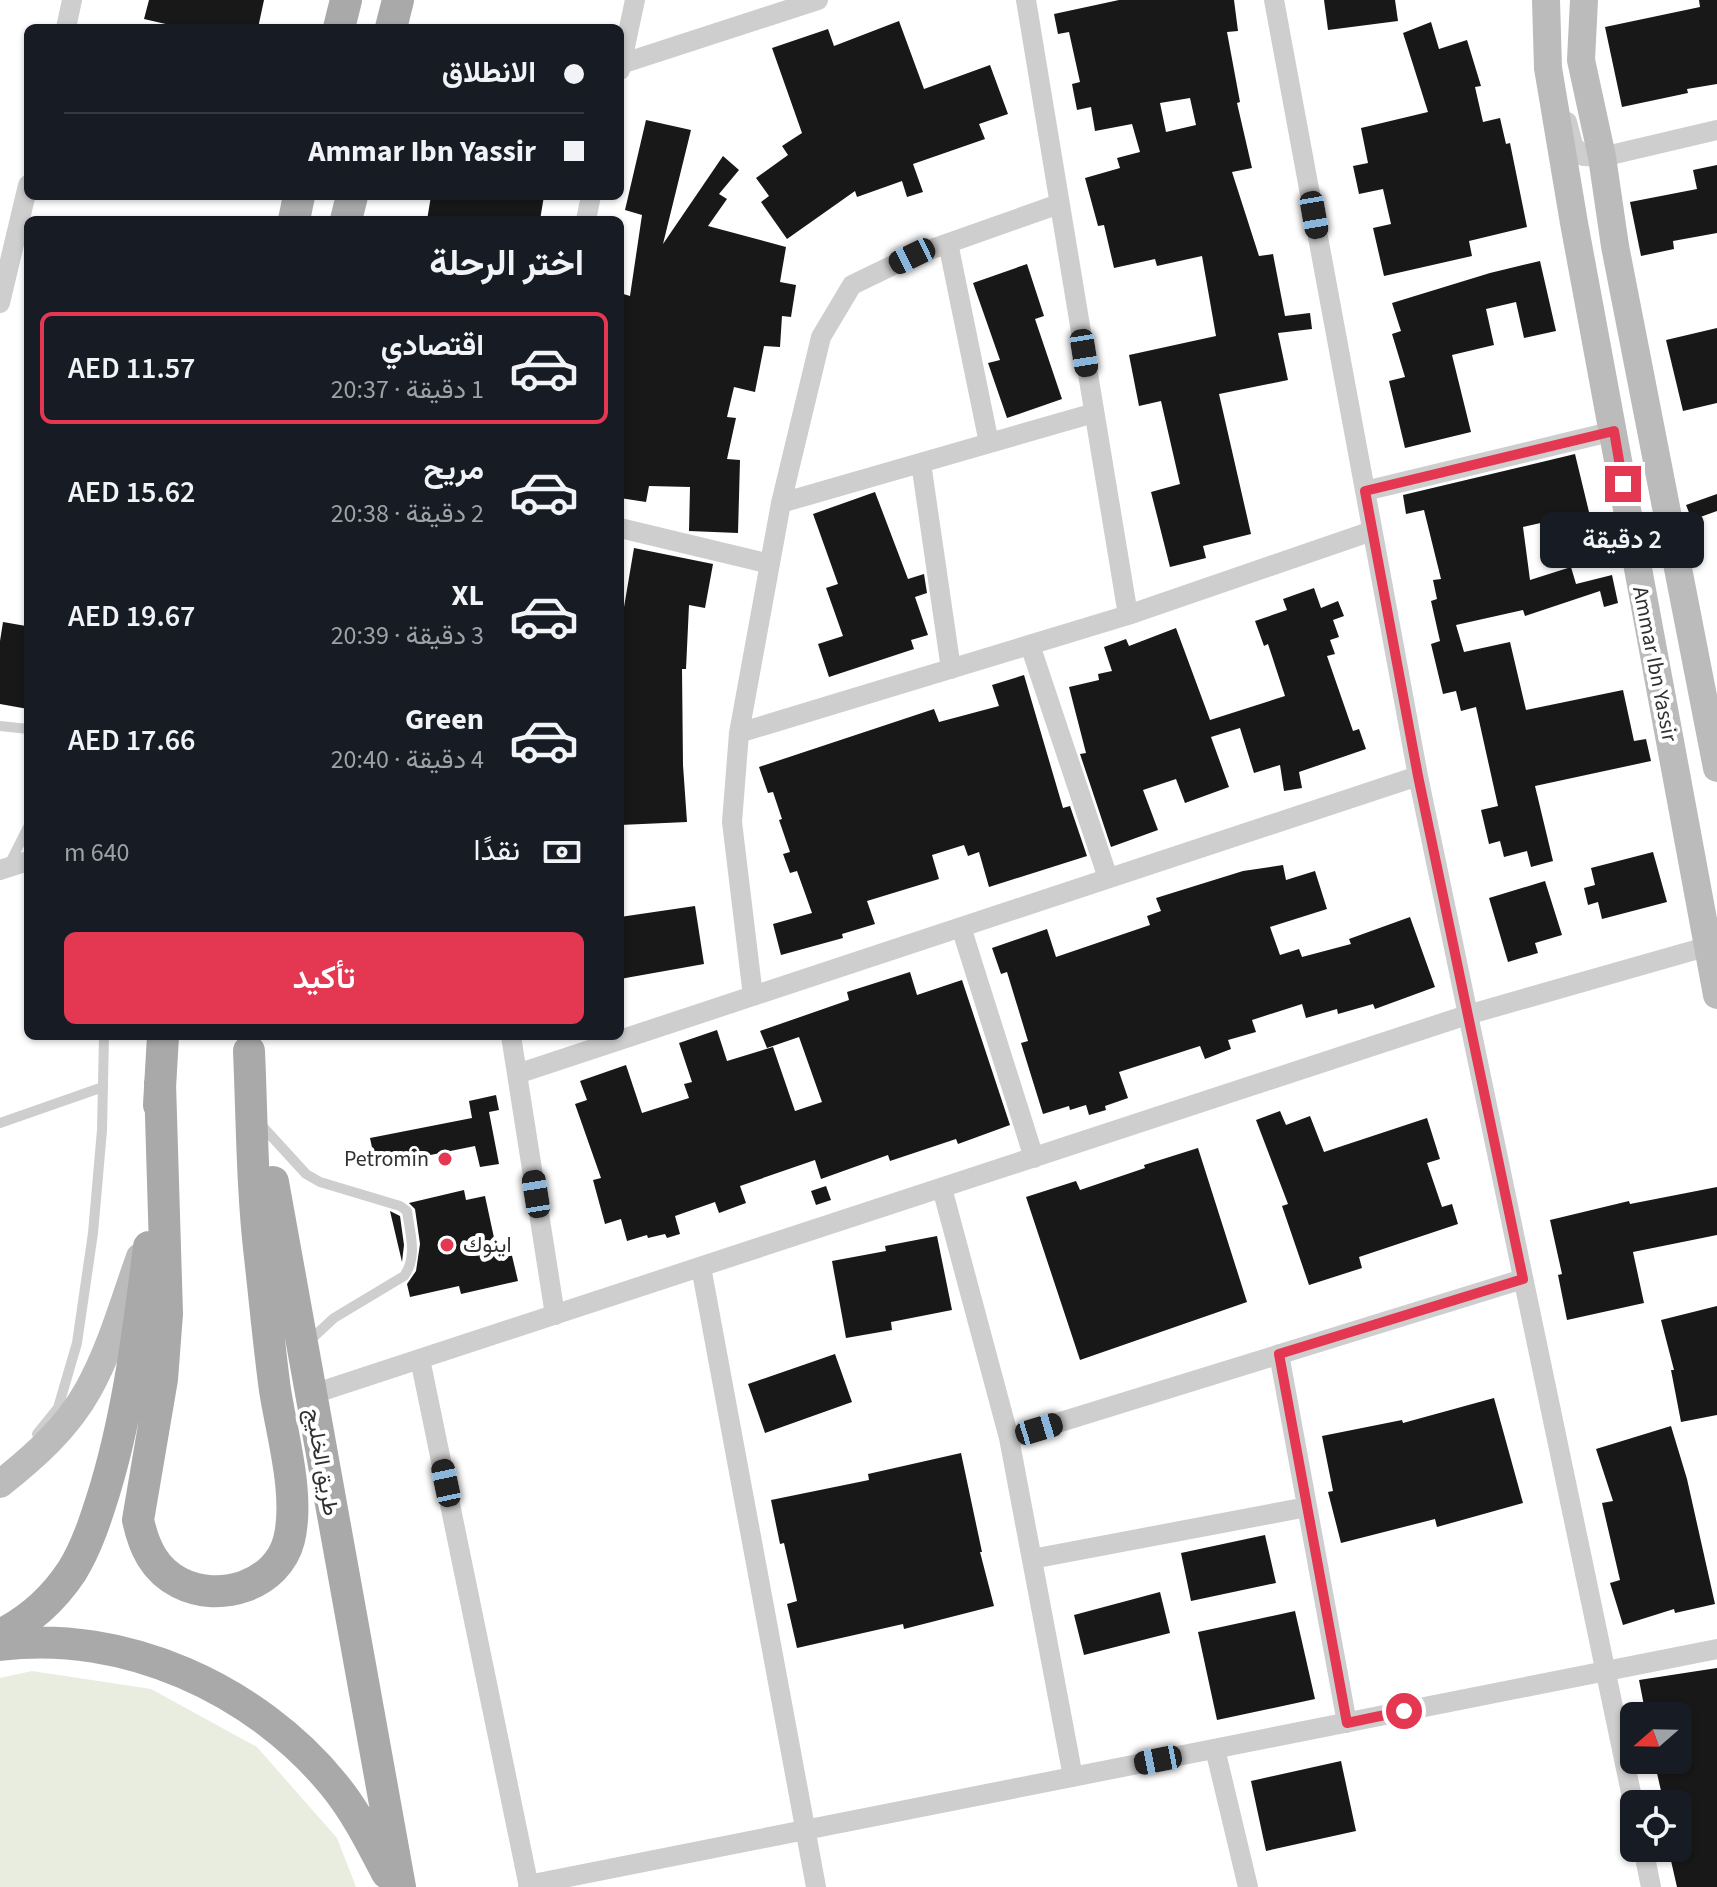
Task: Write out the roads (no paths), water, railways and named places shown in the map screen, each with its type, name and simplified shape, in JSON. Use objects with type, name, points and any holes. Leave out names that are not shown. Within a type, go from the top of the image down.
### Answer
[{"type":"main road","points":[[340,24],[346,0]]},
{"type":"main road","points":[[392,24],[398,0]]},
{"type":"main road","points":[[0,1635],[19,1625],[54,1594],[78,1559],[98,1513],[125,1412],[139,1324],[151,1226],[163,1040]]},
{"type":"main road","points":[[160,1083],[167,1314],[162,1379],[138,1520],[143,1542],[168,1577],[206,1592],[226,1592],[248,1585],[265,1574],[288,1544],[292,1522],[292,1496],[259,1252],[248,1044]]},
{"type":"main road","name":"طريق الخليج","points":[[248,1044],[400,1887]]},
{"type":"main road","points":[[0,1645],[58,1643],[111,1650],[161,1663],[205,1682],[255,1711],[297,1746],[332,1783],[360,1820],[388,1873],[392,1887]]},
{"type":"street","points":[[67,24],[72,0]]},
{"type":"street","points":[[624,53],[635,0]]},
{"type":"street","points":[[624,66],[818,0]]},
{"type":"street","points":[[1026,0],[1128,615]]},
{"type":"street","points":[[1274,0],[1418,776],[1630,1790]]},
{"type":"street","name":"Ammar Ibn Yassir","points":[[1546,0],[1548,68],[1574,223],[1614,431],[1643,608],[1713,947],[1717,995]]},
{"type":"street","name":"Ammar Ibn Yassir","points":[[1584,0],[1581,60],[1602,157],[1615,246],[1711,699],[1717,768]]},
{"type":"street","points":[[1547,49],[1573,145],[1583,156],[1602,157],[1717,130]]},
{"type":"street","points":[[0,303],[24,200]]},
{"type":"street","points":[[753,996],[732,822],[739,733],[781,503],[821,337],[852,285],[912,256],[1059,204]]},
{"type":"street","points":[[948,243],[989,443]]},
{"type":"street","points":[[781,503],[1094,413]]},
{"type":"street","points":[[1365,491],[1614,431]]},
{"type":"street","points":[[921,463],[951,669]]},
{"type":"street","points":[[624,529],[770,564]]},
{"type":"street","points":[[739,733],[1128,615],[1372,531]]},
{"type":"street","points":[[1030,645],[1108,878]]},
{"type":"street","points":[[624,1039],[1418,776]]},
{"type":"street","points":[[961,927],[1034,1158]]},
{"type":"street","points":[[310,1395],[1467,1015],[1713,947]]},
{"type":"street","points":[[512,1040],[555,1315]]},
{"type":"street","points":[[517,1074],[620,1040]]},
{"type":"street","points":[[942,1188],[1009,1438],[1073,1777]]},
{"type":"street","points":[[0,1482],[48,1443],[88,1391],[105,1354],[151,1226]]},
{"type":"street","points":[[701,1267],[816,1887]]},
{"type":"street","points":[[1009,1438],[1523,1279]]},
{"type":"street","points":[[1279,1354],[1347,1723]]},
{"type":"street","points":[[420,1359],[528,1886],[1717,1649]]},
{"type":"street","points":[[1032,1559],[1307,1507]]},
{"type":"street","points":[[1215,1749],[1248,1887]]},
{"type":"street","points":[[1646,1862],[1651,1887]]},
{"type":"lane","points":[[0,726],[24,729]]},
{"type":"lane","points":[[12,866],[24,837]]},
{"type":"lane","points":[[0,1482],[58,1408],[69,1379],[93,1233],[104,1040]]},
{"type":"lane","points":[[0,1123],[103,1087]]},
{"type":"lane","points":[[263,1127],[306,1174],[320,1182],[400,1206],[407,1211],[412,1266],[404,1276],[334,1318],[301,1348]]},
{"type":"place","name":"Petromin","points":[[445,1159]]},
{"type":"place","name":"اينوك","points":[[447,1245]]}]
